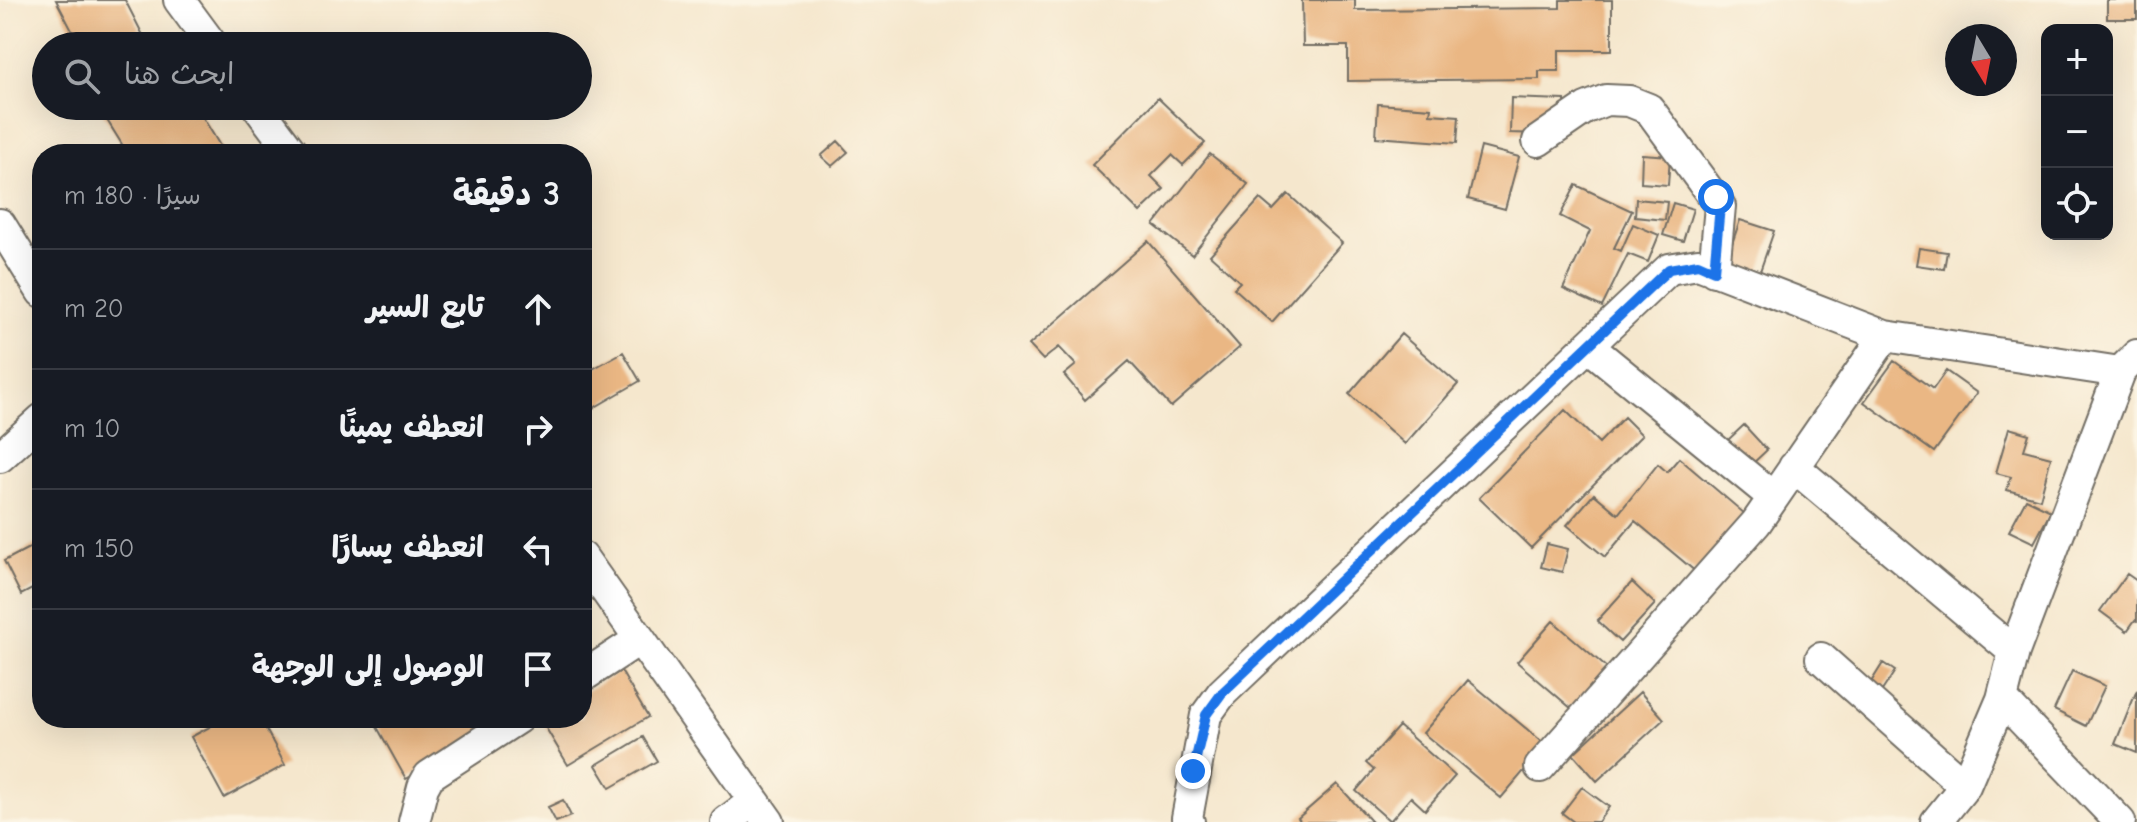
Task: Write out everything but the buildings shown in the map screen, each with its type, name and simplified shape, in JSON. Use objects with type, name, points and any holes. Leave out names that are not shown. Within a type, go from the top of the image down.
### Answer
[{"type":"street","points":[[179,0],[203,32]]},
{"type":"street","points":[[1538,141],[1586,108],[1606,100],[1629,101],[1649,109],[1720,206],[1714,271]]},
{"type":"street","points":[[268,120],[286,144]]},
{"type":"street","points":[[0,224],[32,276]]},
{"type":"street","points":[[1189,822],[1193,771],[1206,715],[1222,693],[1669,269],[1698,264],[1885,336],[2129,363],[2014,652],[2002,699],[1965,786],[1936,822]]},
{"type":"street","points":[[1540,767],[1756,523],[1885,336]]},
{"type":"street","points":[[1588,346],[1773,497]]},
{"type":"street","points":[[0,457],[32,428]]},
{"type":"street","points":[[1794,467],[2014,652]]},
{"type":"street","points":[[592,571],[762,812],[726,822]]},
{"type":"street","points":[[592,670],[640,639]]},
{"type":"street","points":[[1821,658],[1965,786]]},
{"type":"street","points":[[2002,699],[2120,822]]},
{"type":"street","points":[[414,822],[429,776],[503,728]]},
{"type":"route","points":[[1193,771],[1206,715],[1222,693],[1669,269],[1698,264],[1714,271],[1720,206],[1716,197]]}]
